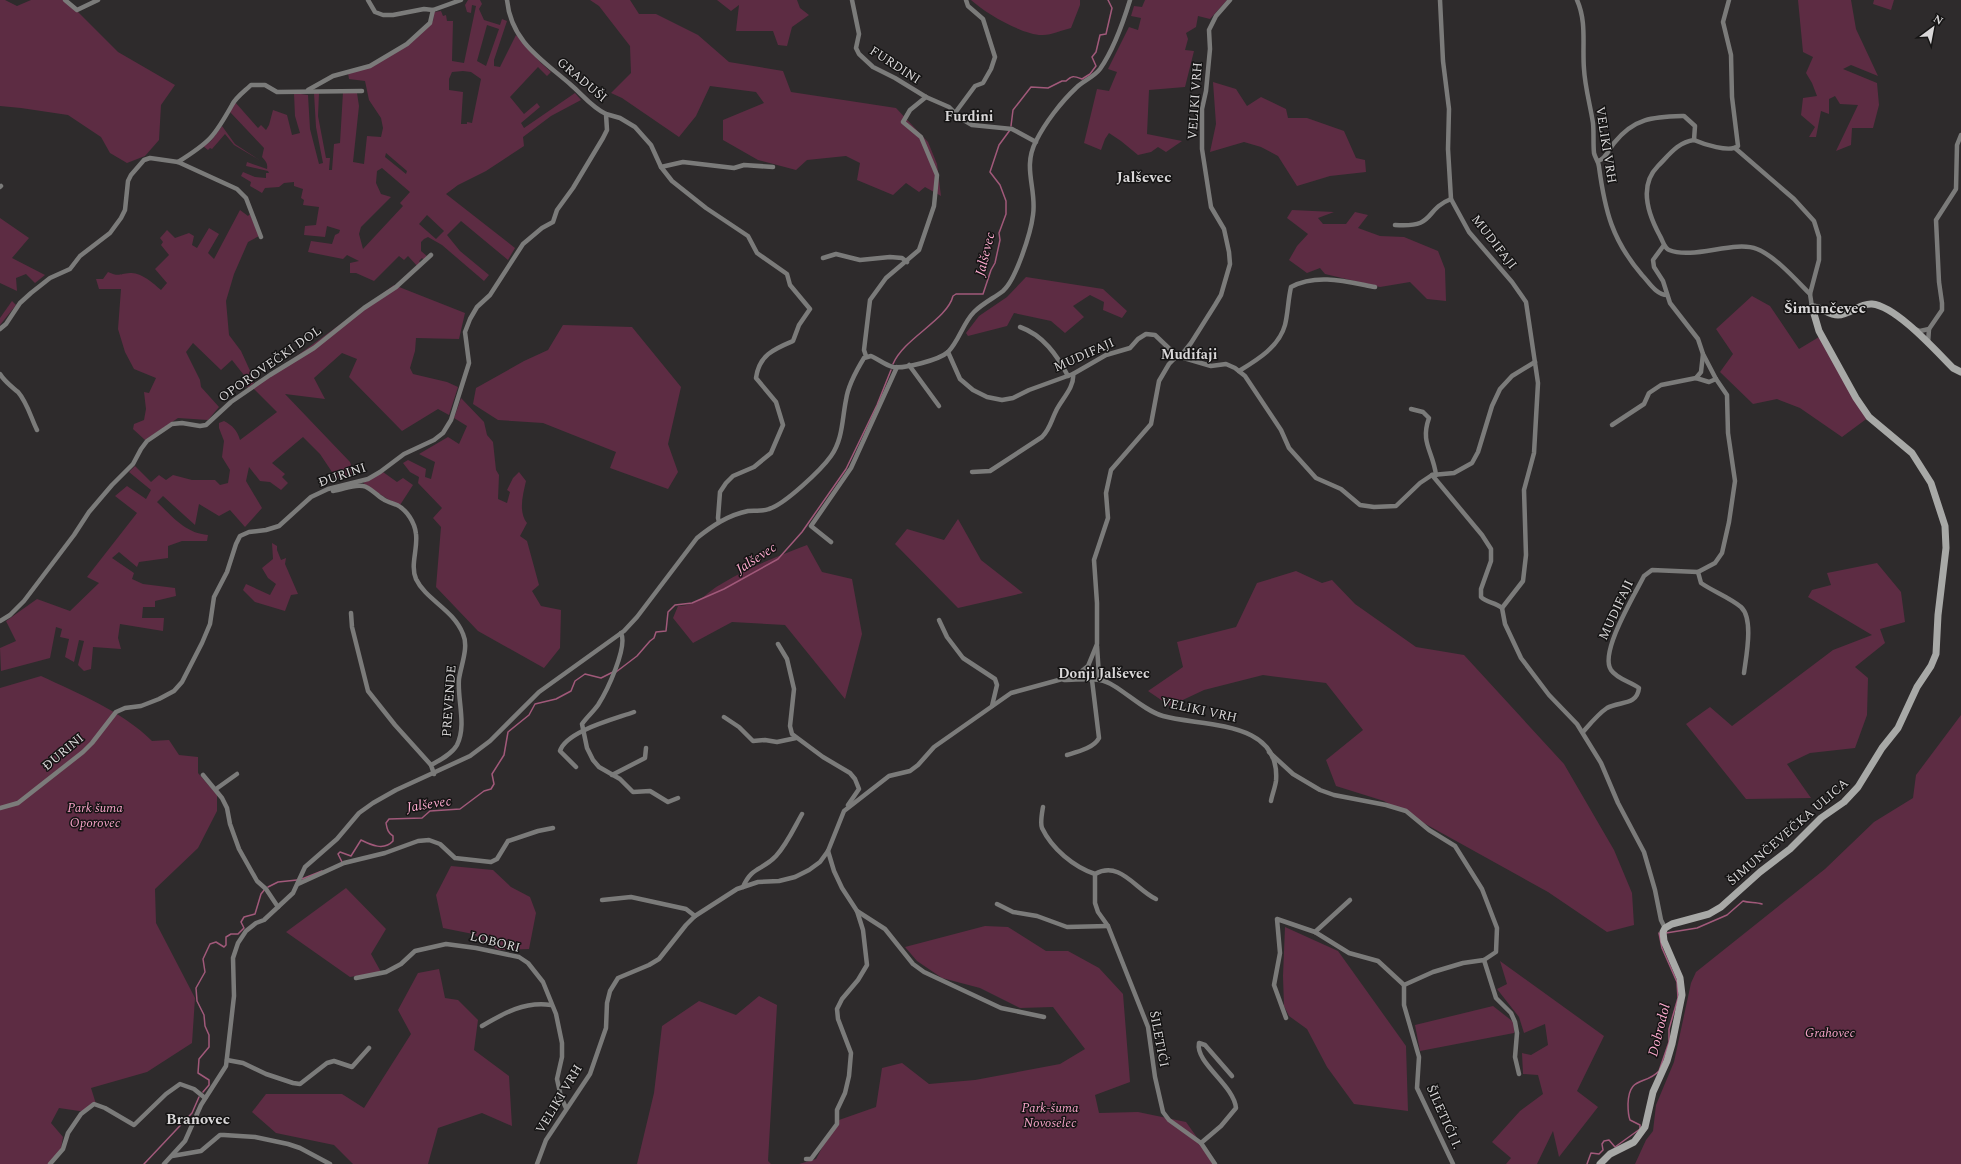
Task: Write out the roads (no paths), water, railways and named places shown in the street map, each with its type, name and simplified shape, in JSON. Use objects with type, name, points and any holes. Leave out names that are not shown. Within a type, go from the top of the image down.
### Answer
[{"type":"street","points":[[64,0],[77,10],[98,0]]},
{"type":"street","points":[[368,0],[372,9],[383,15],[393,15],[424,9],[433,10],[461,0]]},
{"type":"street","name":"GRADUŠI","points":[[507,0],[512,22],[534,54],[572,85],[585,100],[606,114],[607,130],[604,138],[573,188],[557,210],[553,222]]},
{"type":"street","name":"FURDINI","points":[[852,0],[859,34],[856,48],[859,54],[873,67],[895,78],[926,98],[944,104],[972,125],[1012,128],[1036,142]]},
{"type":"street","points":[[955,113],[976,86],[983,83],[991,69],[995,57],[983,19],[968,6],[966,0]]},
{"type":"street","points":[[164,1164],[185,1141],[205,1098],[222,1072],[227,1060],[234,996],[233,958],[238,943],[246,931],[256,923],[264,920],[293,893],[305,867],[337,839],[359,813],[396,790],[461,762],[485,745],[539,692],[621,633],[637,617],[697,538],[719,522],[737,514],[768,510],[777,506],[814,474],[831,456],[838,444],[850,383],[857,368],[866,356],[871,356],[893,367],[910,365],[940,357],[948,352],[973,313],[988,300],[1003,291],[1011,282],[1017,270],[1033,216],[1029,161],[1036,142],[1054,115],[1074,90],[1100,69],[1120,29],[1130,0]]},
{"type":"street","name":"VELIKI VRH","points":[[1101,680],[1099,676],[1097,644],[1097,603],[1094,560],[1108,518],[1106,493],[1107,482],[1111,470],[1151,424],[1159,381],[1169,364],[1177,356],[1183,353],[1192,343],[1216,305],[1222,294],[1230,264],[1230,252],[1224,229],[1211,207],[1202,149],[1202,109],[1206,91],[1209,30],[1216,16],[1230,0]]},
{"type":"street","points":[[1395,225],[1408,226],[1427,221],[1442,202],[1451,199],[1448,149],[1449,109],[1443,61],[1440,0]]},
{"type":"street","name":"VELIKI VRH","points":[[1577,0],[1583,16],[1585,80],[1595,138],[1594,154],[1598,161],[1602,195],[1614,235],[1640,273],[1657,292],[1661,295],[1667,295]]},
{"type":"street","points":[[1729,0],[1723,22],[1731,55],[1732,98],[1738,141],[1736,148],[1707,146],[1694,140],[1679,145],[1655,169],[1647,186],[1646,198],[1651,220],[1664,245],[1671,251],[1686,252],[1755,248],[1770,258],[1810,294]]},
{"type":"street","points":[[308,90],[333,76],[370,66],[406,44],[430,23],[433,10]]},
{"type":"street","points":[[178,162],[210,140],[226,117],[232,104],[251,85],[265,85],[277,92],[308,90],[317,92],[362,91]]},
{"type":"street","name":"FURDINI","points":[[866,356],[864,350],[870,300],[886,278],[907,262],[919,250],[934,206],[937,175],[921,137],[903,122],[910,110],[926,98]]},
{"type":"street","points":[[606,114],[620,118],[635,127],[651,145],[661,167],[672,182],[706,208],[748,236],[757,253],[787,274],[790,285],[810,309],[799,325],[793,341],[770,351],[757,369],[756,378],[776,402],[783,425],[772,453],[754,467],[732,476],[720,492],[719,522]]},
{"type":"street","points":[[1598,161],[1604,157],[1614,142],[1633,124],[1657,117],[1684,116],[1695,126],[1694,140]]},
{"type":"street","points":[[1928,344],[1929,329],[1942,310],[1936,220],[1956,189],[1957,145],[1961,135]]},
{"type":"street","name":"ŠIMUNČEVEČKA ULICA","points":[[1665,928],[1672,924],[1709,914],[1721,907],[1790,849],[1821,818],[1844,802],[1858,787],[1882,748],[1905,716],[1917,687],[1931,666],[1936,654],[1938,615],[1946,548],[1945,526],[1931,483],[1912,452],[1869,417],[1856,398],[1819,331],[1810,294],[1819,260],[1818,237],[1814,221],[1794,199],[1736,148]]},
{"type":"street","points":[[0,329],[6,324],[20,303],[31,293],[50,278],[70,269],[80,256],[110,233],[125,210],[128,181],[137,166],[144,160],[150,158],[178,162],[228,184],[243,193],[261,237]]},
{"type":"street","points":[[661,167],[682,162],[734,168],[744,165],[773,167]]},
{"type":"street","name":"MUDIFAJI","points":[[1451,199],[1469,232],[1512,282],[1526,302],[1538,383],[1534,453],[1524,490],[1526,554],[1523,581],[1502,608]]},
{"type":"street","name":"ĐURINI","points":[[0,808],[18,802],[83,752],[92,743],[116,712],[125,708],[141,706],[153,702],[174,691],[182,682],[210,624],[214,597],[227,572],[240,536],[249,532],[266,530],[279,526],[311,497],[325,491],[368,479],[404,454],[434,440],[443,433],[451,420],[468,363],[465,332],[470,319],[477,307],[490,294],[524,244],[542,228],[553,222]]},
{"type":"street","points":[[1664,245],[1653,260],[1654,267],[1663,281],[1667,295],[1674,309],[1698,338],[1703,354],[1716,379],[1727,395],[1728,433],[1735,481],[1729,522],[1722,553],[1715,563],[1698,572],[1701,583],[1735,603],[1742,608],[1745,614],[1748,633],[1744,673]]},
{"type":"street","points":[[823,258],[836,254],[855,260],[890,257],[902,258],[907,262]]},
{"type":"street","name":"OPOROVEČKI DOL","points":[[0,621],[10,615],[24,601],[74,535],[89,512],[112,485],[133,464],[140,449],[147,441],[172,424],[182,423],[200,426],[206,425],[231,402],[314,348],[364,308],[396,287],[431,255]]},
{"type":"street","points":[[1239,371],[1267,352],[1277,341],[1284,326],[1291,287],[1298,283],[1331,279],[1375,287]]},
{"type":"street","points":[[1812,307],[1840,315],[1864,305],[1873,304],[1882,307],[1914,329],[1953,368],[1961,372]]},
{"type":"street","points":[[972,472],[990,471],[1023,450],[1048,431],[1055,412],[1073,378],[1038,335],[1020,327]]},
{"type":"street","points":[[1914,329],[1920,331],[1929,329]]},
{"type":"street","name":"MUDIFAJI","points":[[948,352],[960,379],[973,390],[987,397],[1002,400],[1013,398],[1029,390],[1070,375],[1106,355],[1130,348],[1138,339],[1146,334],[1155,335],[1177,356],[1211,366],[1226,364],[1239,371],[1254,387],[1265,409],[1281,430],[1289,448],[1316,478],[1341,489],[1360,505],[1374,507],[1396,506],[1420,483],[1434,475],[1454,473],[1472,463],[1478,452],[1492,406],[1500,389],[1512,376],[1535,362]]},
{"type":"street","points":[[1696,378],[1701,372],[1703,354]]},
{"type":"street","points":[[910,365],[939,406]]},
{"type":"street","points":[[831,542],[811,526],[851,468],[893,367]]},
{"type":"street","points":[[0,374],[9,386],[20,395],[37,430]]},
{"type":"street","points":[[1612,425],[1644,404],[1649,393],[1661,385],[1696,378],[1709,382],[1716,379]]},
{"type":"street","points":[[1411,409],[1422,412],[1429,418],[1424,438],[1434,464],[1434,475],[1482,535],[1491,549],[1491,561],[1481,589],[1481,597],[1485,601],[1497,603],[1502,608],[1508,633],[1531,673],[1583,732],[1601,762],[1618,803],[1644,852],[1655,890],[1661,920],[1665,928],[1663,932],[1664,942],[1680,978],[1682,995],[1672,1044],[1667,1061],[1653,1092],[1645,1127],[1634,1142],[1610,1154],[1600,1164]]},
{"type":"street","name":"PREVENDE","points":[[325,491],[341,490],[353,486],[364,486],[384,500],[398,505],[408,514],[413,522],[416,533],[413,570],[416,580],[425,591],[449,612],[464,635],[464,649],[459,678],[460,735],[457,746],[451,752],[431,765]]},
{"type":"street","name":"MUDIFAJI","points":[[1583,732],[1608,708],[1628,703],[1635,698],[1639,692],[1639,688],[1621,679],[1610,670],[1608,658],[1613,639],[1644,576],[1652,570],[1698,572]]},
{"type":"street","points":[[351,613],[352,627],[368,691],[395,725],[431,765],[434,774]]},
{"type":"street","points":[[939,620],[947,637],[963,658],[994,679],[997,685],[992,706]]},
{"type":"street","points":[[621,633],[624,642],[611,680],[598,704],[582,724],[582,731],[587,748],[593,760],[599,767],[612,774],[633,792],[650,791],[668,802],[678,798]]},
{"type":"street","points":[[778,644],[787,659],[794,689],[790,726],[792,734],[824,758],[850,773],[855,779],[859,790],[844,811]]},
{"type":"street","name":"VELIKI VRH","points":[[537,1164],[546,1140],[590,1074],[606,1028],[607,1003],[610,990],[614,982],[621,976],[649,965],[659,959],[695,916],[743,888],[758,882],[779,881],[795,877],[820,862],[828,851],[844,811],[889,776],[910,771],[934,747],[1016,690],[1077,675],[1084,671],[1090,662],[1097,644]]},
{"type":"street","name":"VELIKI VRH","points":[[1057,680],[1101,680],[1144,708],[1162,716],[1243,730],[1256,737],[1266,747],[1274,762],[1276,780],[1271,801]]},
{"type":"street","points":[[1067,754],[1082,751],[1097,742],[1099,738],[1092,680]]},
{"type":"street","points":[[576,767],[560,751],[566,741],[582,731],[634,712]]},
{"type":"street","points":[[724,717],[739,726],[753,741],[765,740],[777,742],[796,738]]},
{"type":"street","points":[[612,774],[645,758],[646,748]]},
{"type":"street","name":"VELIKI VRH","points":[[1269,752],[1293,774],[1320,790],[1334,795],[1386,805],[1406,811],[1429,830],[1455,846],[1482,888],[1497,928],[1496,952],[1484,960]]},
{"type":"street","points":[[216,789],[237,774]]},
{"type":"street","points":[[203,775],[216,789],[227,808],[230,824],[239,849],[257,881],[266,888],[278,907]]},
{"type":"street","points":[[1043,807],[1042,827],[1053,844],[1075,865],[1095,874],[1107,869],[1117,872],[1156,899]]},
{"type":"street","points":[[743,888],[749,874],[772,860],[778,854],[802,814]]},
{"type":"street","points":[[299,881],[344,863],[385,853],[418,841],[429,840],[440,844],[455,858],[491,862],[497,859],[508,841],[538,831],[553,828]]},
{"type":"street","points":[[806,1159],[811,1159],[836,1124],[837,1110],[845,1093],[849,1076],[851,1053],[838,1019],[837,1009],[842,998],[858,980],[867,965],[864,930],[857,912],[842,888],[834,871],[828,851]]},
{"type":"street","name":"ŠILETIĆI","points":[[1095,874],[1095,903],[1098,912],[1108,926],[1148,1027],[1155,1077],[1163,1112],[1169,1120],[1201,1144],[1215,1164]]},
{"type":"street","points":[[602,900],[631,897],[686,910],[695,916]]},
{"type":"street","points":[[1315,932],[1350,900]]},
{"type":"street","points":[[997,904],[1013,912],[1037,916],[1067,927],[1108,926]]},
{"type":"street","points":[[857,912],[891,935],[913,964],[924,972],[1001,1008],[1044,1017]]},
{"type":"street","points":[[1286,1018],[1274,985],[1280,953],[1277,919],[1315,932],[1349,953],[1378,961],[1404,985],[1433,972],[1463,963],[1484,960],[1496,998],[1511,1013],[1515,1022],[1517,1033],[1515,1057],[1519,1074]]},
{"type":"street","name":"LOBORI","points":[[356,978],[386,972],[401,964],[416,951],[446,944],[459,944],[519,957],[528,963],[543,982],[551,1005],[556,1014],[562,1043],[557,1079],[561,1098],[566,1108]]},
{"type":"street","name":"ŠILETIĆI I.","points":[[1404,985],[1404,1005],[1419,1057],[1417,1088],[1453,1164]]},
{"type":"street","points":[[482,1026],[503,1013],[527,1005],[551,1005]]},
{"type":"street","points":[[1201,1144],[1221,1126],[1236,1108],[1236,1102],[1224,1083],[1203,1057],[1199,1048],[1199,1043],[1205,1045],[1232,1076]]},
{"type":"street","points":[[227,1060],[243,1063],[266,1074],[293,1084],[300,1084],[327,1063],[334,1061],[352,1067],[369,1048]]},
{"type":"street","points":[[50,1164],[63,1149],[68,1133],[81,1114],[94,1104],[106,1108],[134,1126],[166,1094],[180,1084],[194,1089],[205,1098]]},
{"type":"street","points":[[172,1156],[201,1151],[220,1135],[224,1135],[270,1139],[300,1148],[330,1164]]},
{"type":"waterway","name":"Jalševec","points":[[1011,126],[1013,110],[1031,87],[1048,88],[1072,77],[1082,79],[1090,74],[1096,66],[1092,57],[1096,52],[1100,35],[1106,34],[1112,8],[1108,0]]},
{"type":"waterway","name":"Jalševec","points":[[893,364],[898,355],[906,346],[943,313],[953,296],[956,294],[983,294],[991,270],[995,263],[1000,240],[999,233],[1006,214],[1006,201],[1000,185],[990,172],[999,145],[1010,130]]},
{"type":"waterway","name":"Jalševec","points":[[616,672],[637,656],[654,638],[656,632],[666,631],[668,612],[675,605],[692,603],[724,589],[778,559],[802,532],[846,469],[877,405],[891,370]]},
{"type":"waterway","name":"Jalševec","points":[[342,862],[338,854],[340,852],[351,856],[361,840],[377,846],[386,846],[393,841],[393,836],[387,829],[386,825],[389,819],[422,818],[430,811],[460,809],[484,791],[491,789],[494,784],[492,774],[504,755],[508,732],[529,715],[535,704],[556,699],[571,691],[575,681],[585,674],[601,678],[613,672]]},
{"type":"waterway","name":"Jalševec","points":[[302,879],[322,871]]},
{"type":"waterway","name":"Jalševec","points":[[268,887],[278,882],[297,880]]},
{"type":"waterway","name":"Jalševec","points":[[203,1092],[209,1085],[209,1080],[198,1073],[199,1059],[209,1047],[209,1035],[205,1026],[204,1015],[197,1001],[196,988],[205,972],[203,959],[210,944],[216,942],[224,947],[226,945],[226,937],[231,934],[238,934],[244,928],[241,922],[244,917],[255,914],[261,894],[265,889]]},
{"type":"waterway","name":"Dobrodol","points":[[1666,933],[1697,928],[1727,915],[1743,901],[1762,904]]},
{"type":"waterway","name":"Dobrodol","points":[[1587,1164],[1591,1153],[1599,1154],[1603,1150],[1602,1144],[1604,1141],[1609,1140],[1615,1147],[1640,1129],[1640,1125],[1629,1118],[1629,1095],[1631,1089],[1635,1085],[1654,1076],[1659,1071],[1669,1042],[1669,1029],[1678,998],[1677,982],[1662,948],[1659,933]]},
{"type":"waterway","name":"Jalševec","points":[[144,1164],[192,1113],[199,1097]]},
{"type":"district","name":"Furdini","points":[[969,116]]},
{"type":"district","name":"Jalševec","points":[[1144,177]]},
{"type":"district","name":"Šimunčevec","points":[[1825,308]]},
{"type":"district","name":"Mudifaji","points":[[1189,354]]},
{"type":"district","name":"Donji Jalševec","points":[[1104,673]]},
{"type":"district","name":"Branovec","points":[[198,1119]]},
{"type":"park label","name":"Park šuma Oporovec","points":[[95,816]]},
{"type":"park label","name":"Grahovec","points":[[1830,1033]]},
{"type":"park label","name":"Park-šuma Novoselec","points":[[1050,1116]]}]
